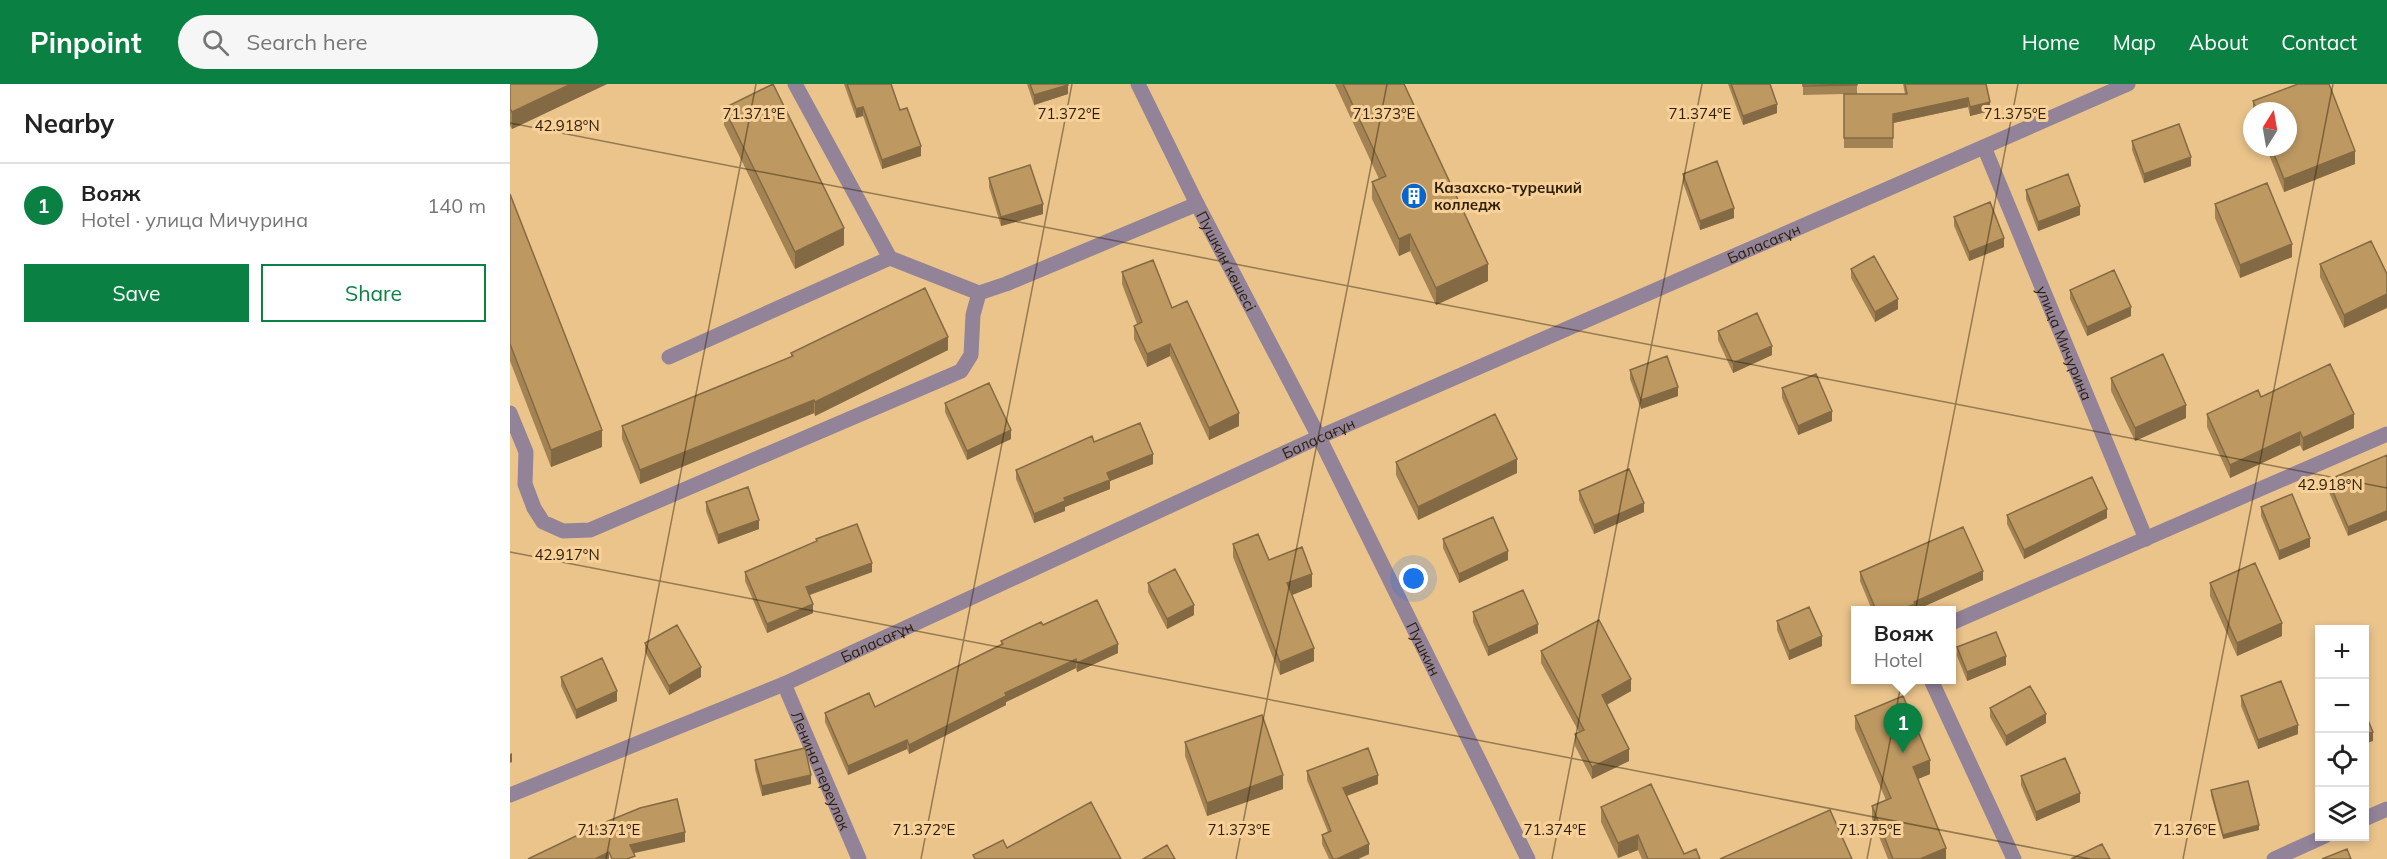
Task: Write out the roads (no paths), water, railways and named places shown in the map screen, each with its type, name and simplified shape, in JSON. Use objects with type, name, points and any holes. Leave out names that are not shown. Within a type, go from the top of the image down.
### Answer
[{"type":"street","points":[[795,84],[890,258],[979,293],[1006,284],[1197,204]]},
{"type":"street","name":"Пушкин көшесі","points":[[1138,84],[1197,204],[1319,437]]},
{"type":"street","name":"Баласағұн","points":[[510,795],[784,684],[1319,437],[2128,84]]},
{"type":"street","name":"улица Мичурина","points":[[1984,147],[2146,539]]},
{"type":"street","points":[[669,357],[890,258]]},
{"type":"street","points":[[510,413],[526,452],[525,484],[534,508],[543,522],[563,531],[590,530],[961,370],[971,355],[973,315],[979,293]]},
{"type":"street","points":[[1956,621],[2387,434]]},
{"type":"street","name":"Пушкин","points":[[1319,437],[1528,859]]},
{"type":"street","name":"Ленина переулок","points":[[784,684],[859,859]]},
{"type":"street","points":[[1933,684],[2014,859]]},
{"type":"street","points":[[2369,817],[2387,809]]},
{"type":"street","points":[[2274,859],[2316,841]]},
{"type":"place","name":"Казахско-турецкий колледж","points":[[1414,196]]},
{"type":"place","name":"Вояж","points":[[1903,753]]}]
